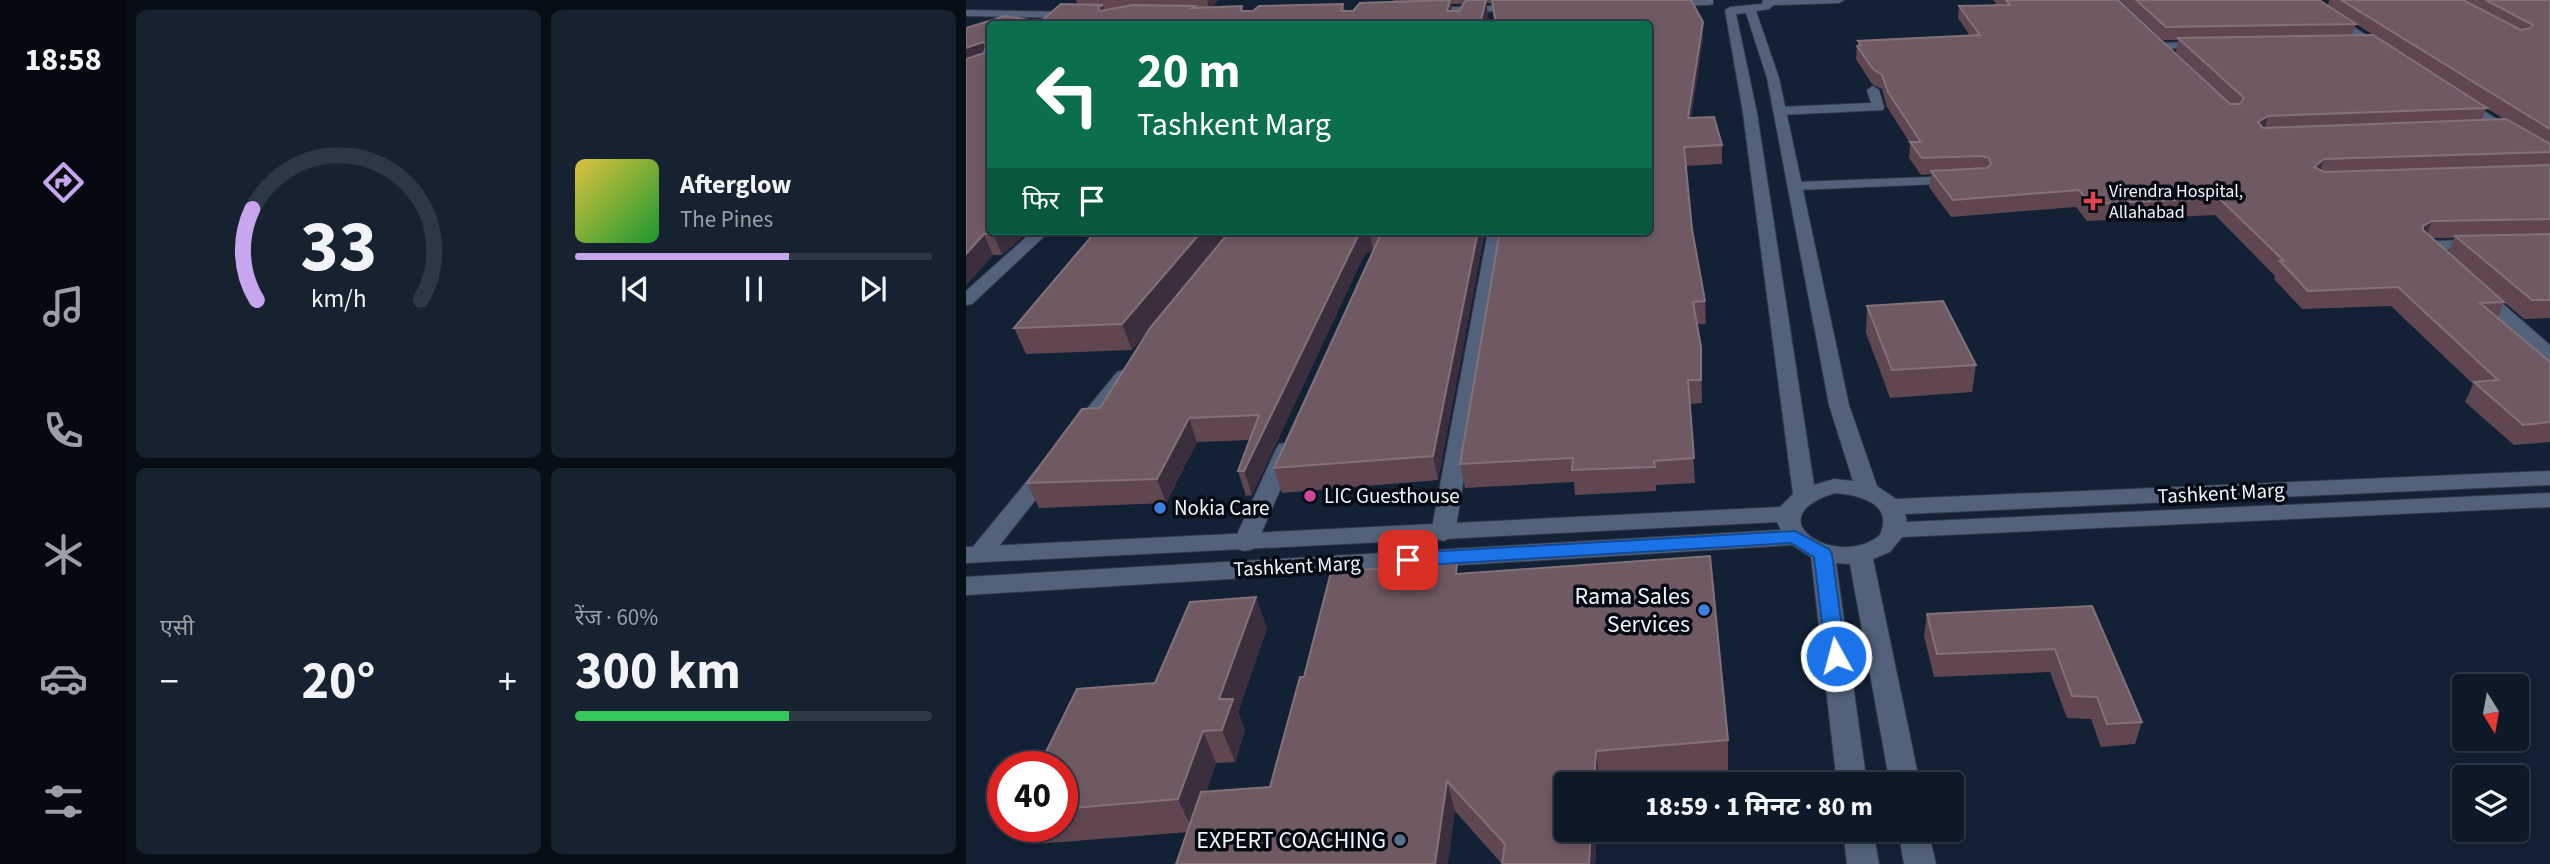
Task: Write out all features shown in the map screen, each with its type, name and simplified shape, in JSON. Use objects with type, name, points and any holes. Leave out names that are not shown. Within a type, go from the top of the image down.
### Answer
[{"type":"street","points":[[1026,15],[1027,5],[1031,0]]},
{"type":"street","points":[[1654,4],[1710,1],[1714,7],[1749,10],[1765,7],[1769,1],[1839,0]]},
{"type":"street","points":[[2306,0],[2394,57]]},
{"type":"street","points":[[973,6],[1026,15]]},
{"type":"street","points":[[1411,11],[1532,8]]},
{"type":"street","points":[[1458,21],[1463,10]]},
{"type":"street","points":[[1730,10],[1752,126],[1804,495]]},
{"type":"street","points":[[1749,10],[1773,78],[1839,405],[1867,491]]},
{"type":"street","points":[[966,22],[1026,15],[1095,15]]},
{"type":"street","points":[[2149,37],[2177,62]]},
{"type":"street","points":[[2345,44],[2372,43]]},
{"type":"street","points":[[2158,46],[2212,45]]},
{"type":"street","points":[[1780,111],[1878,107],[1874,90]]},
{"type":"street","points":[[2449,93],[2550,158]]},
{"type":"street","points":[[2478,130],[2505,128]]},
{"type":"street","points":[[1796,186],[1980,179]]},
{"type":"street","points":[[966,300],[1038,235]]},
{"type":"street","points":[[1443,533],[1495,235]]},
{"type":"street","points":[[2446,264],[2426,246],[2495,244]]},
{"type":"street","points":[[2467,282],[2550,355]]},
{"type":"street","points":[[973,554],[1063,452],[1137,360]]},
{"type":"street","points":[[1245,543],[1295,431]]},
{"type":"street","name":"Tashkent Marg","points":[[1893,519],[2550,478]]},
{"type":"street","points":[[1834,486],[1867,491],[1881,498],[1893,519],[1883,545],[1860,555],[1823,554],[1807,547],[1792,525],[1793,503],[1804,495],[1834,486]]},
{"type":"street","name":"Tashkent Marg","points":[[1893,519],[2550,500]]},
{"type":"street","name":"Tashkent Marg","points":[[973,554],[1443,533],[1792,525]]},
{"type":"street","name":"Tashkent Marg","points":[[966,586],[1792,525]]},
{"type":"street","points":[[1823,554],[1850,772]]},
{"type":"street","points":[[1860,555],[1903,772]]},
{"type":"street","points":[[1860,842],[1863,864]]},
{"type":"street","points":[[1915,842],[1920,864]]},
{"type":"building","points":[[1450,0],[1447,11],[1459,11],[1466,0],[1486,0],[1481,21],[1041,21],[1061,4],[1103,5],[1098,7],[1100,11],[1133,5],[1195,6],[1192,8],[1242,6],[1241,11],[1253,11],[1259,6],[1343,4],[1341,11],[1353,11],[1360,3]]},
{"type":"building","points":[[1492,0],[1691,0],[1703,22],[1688,118],[1714,117],[1722,145],[1684,147],[1692,229],[1705,301],[1693,302],[1701,347],[1701,380],[1688,380],[1694,458],[1654,461],[1655,467],[1572,470],[1573,458],[1460,464],[1499,235],[1652,235],[1652,21],[1496,21]]},
{"type":"building","points":[[2006,0],[2118,0],[2230,104],[2240,104],[2244,98],[2178,38],[2373,35],[2487,108],[2268,116],[2258,122],[2263,128],[2506,119],[2550,144],[2550,152],[2324,159],[2314,167],[2324,172],[2550,165],[2550,219],[2432,221],[2423,226],[2423,230],[2504,302],[2480,303],[2550,362],[2550,422],[2523,425],[2474,382],[2498,380],[2398,287],[2308,291],[2280,261],[2284,261],[2219,198],[2090,204],[2079,190],[1953,200],[1931,171],[1987,168],[1991,164],[1989,158],[1922,158],[1910,142],[1921,142],[1888,92],[1882,75],[1873,69],[1857,46],[1861,45],[1858,41],[1980,35],[1959,6],[2010,5]]},
{"type":"building","points":[[2136,0],[2319,0],[2356,24],[2166,27]]},
{"type":"building","points":[[2341,0],[2463,0],[2521,30],[2533,25],[2486,0],[2550,0],[2550,129]]},
{"type":"building","points":[[1005,16],[1034,21],[989,21]]},
{"type":"building","points":[[987,22],[987,234],[966,254],[966,59],[984,53],[986,45],[983,42],[966,48],[966,28]]},
{"type":"building","points":[[2550,234],[2550,300],[2532,300],[2455,236]]},
{"type":"building","points":[[1093,235],[1199,235],[1122,324],[1014,328]]},
{"type":"building","points":[[1227,235],[1359,235],[1244,471],[1238,471],[1259,415],[1189,418],[1157,479],[1027,483],[1082,409],[1100,408],[1150,328]]},
{"type":"building","points":[[1477,235],[1433,456],[1274,468],[1380,236]]},
{"type":"building","points":[[1943,301],[1976,365],[1892,370],[1867,306]]},
{"type":"building","points":[[1710,556],[1728,740],[1596,751],[1595,772],[1554,772],[1554,842],[1590,842],[1589,864],[1502,864],[1505,844],[1447,781],[1435,864],[1176,864],[1201,792],[1270,787],[1300,677],[1304,677],[1331,572],[1457,563],[1456,574]]},
{"type":"building","points":[[1256,597],[1219,699],[1233,699],[1222,730],[1203,731],[1178,799],[1078,808],[1078,751],[1046,751],[1077,689],[1155,683],[1190,602]]},
{"type":"building","points":[[2092,606],[2142,722],[2107,724],[2097,697],[2072,696],[2055,649],[1937,654],[1927,614]]},
{"type":"place","name":"Virendra Hospital, Allahabad","points":[[2093,201]]},
{"type":"place","name":"LIC Guesthouse","points":[[1310,496]]},
{"type":"place","name":"Nokia Care","points":[[1160,508]]},
{"type":"place","name":"Rama Sales Services","points":[[1704,610]]},
{"type":"place","name":"EXPERT COACHING","points":[[1400,840]]},
{"type":"route","points":[[1408,560],[1795,537],[1807,547],[1823,554],[1836,656]]}]
